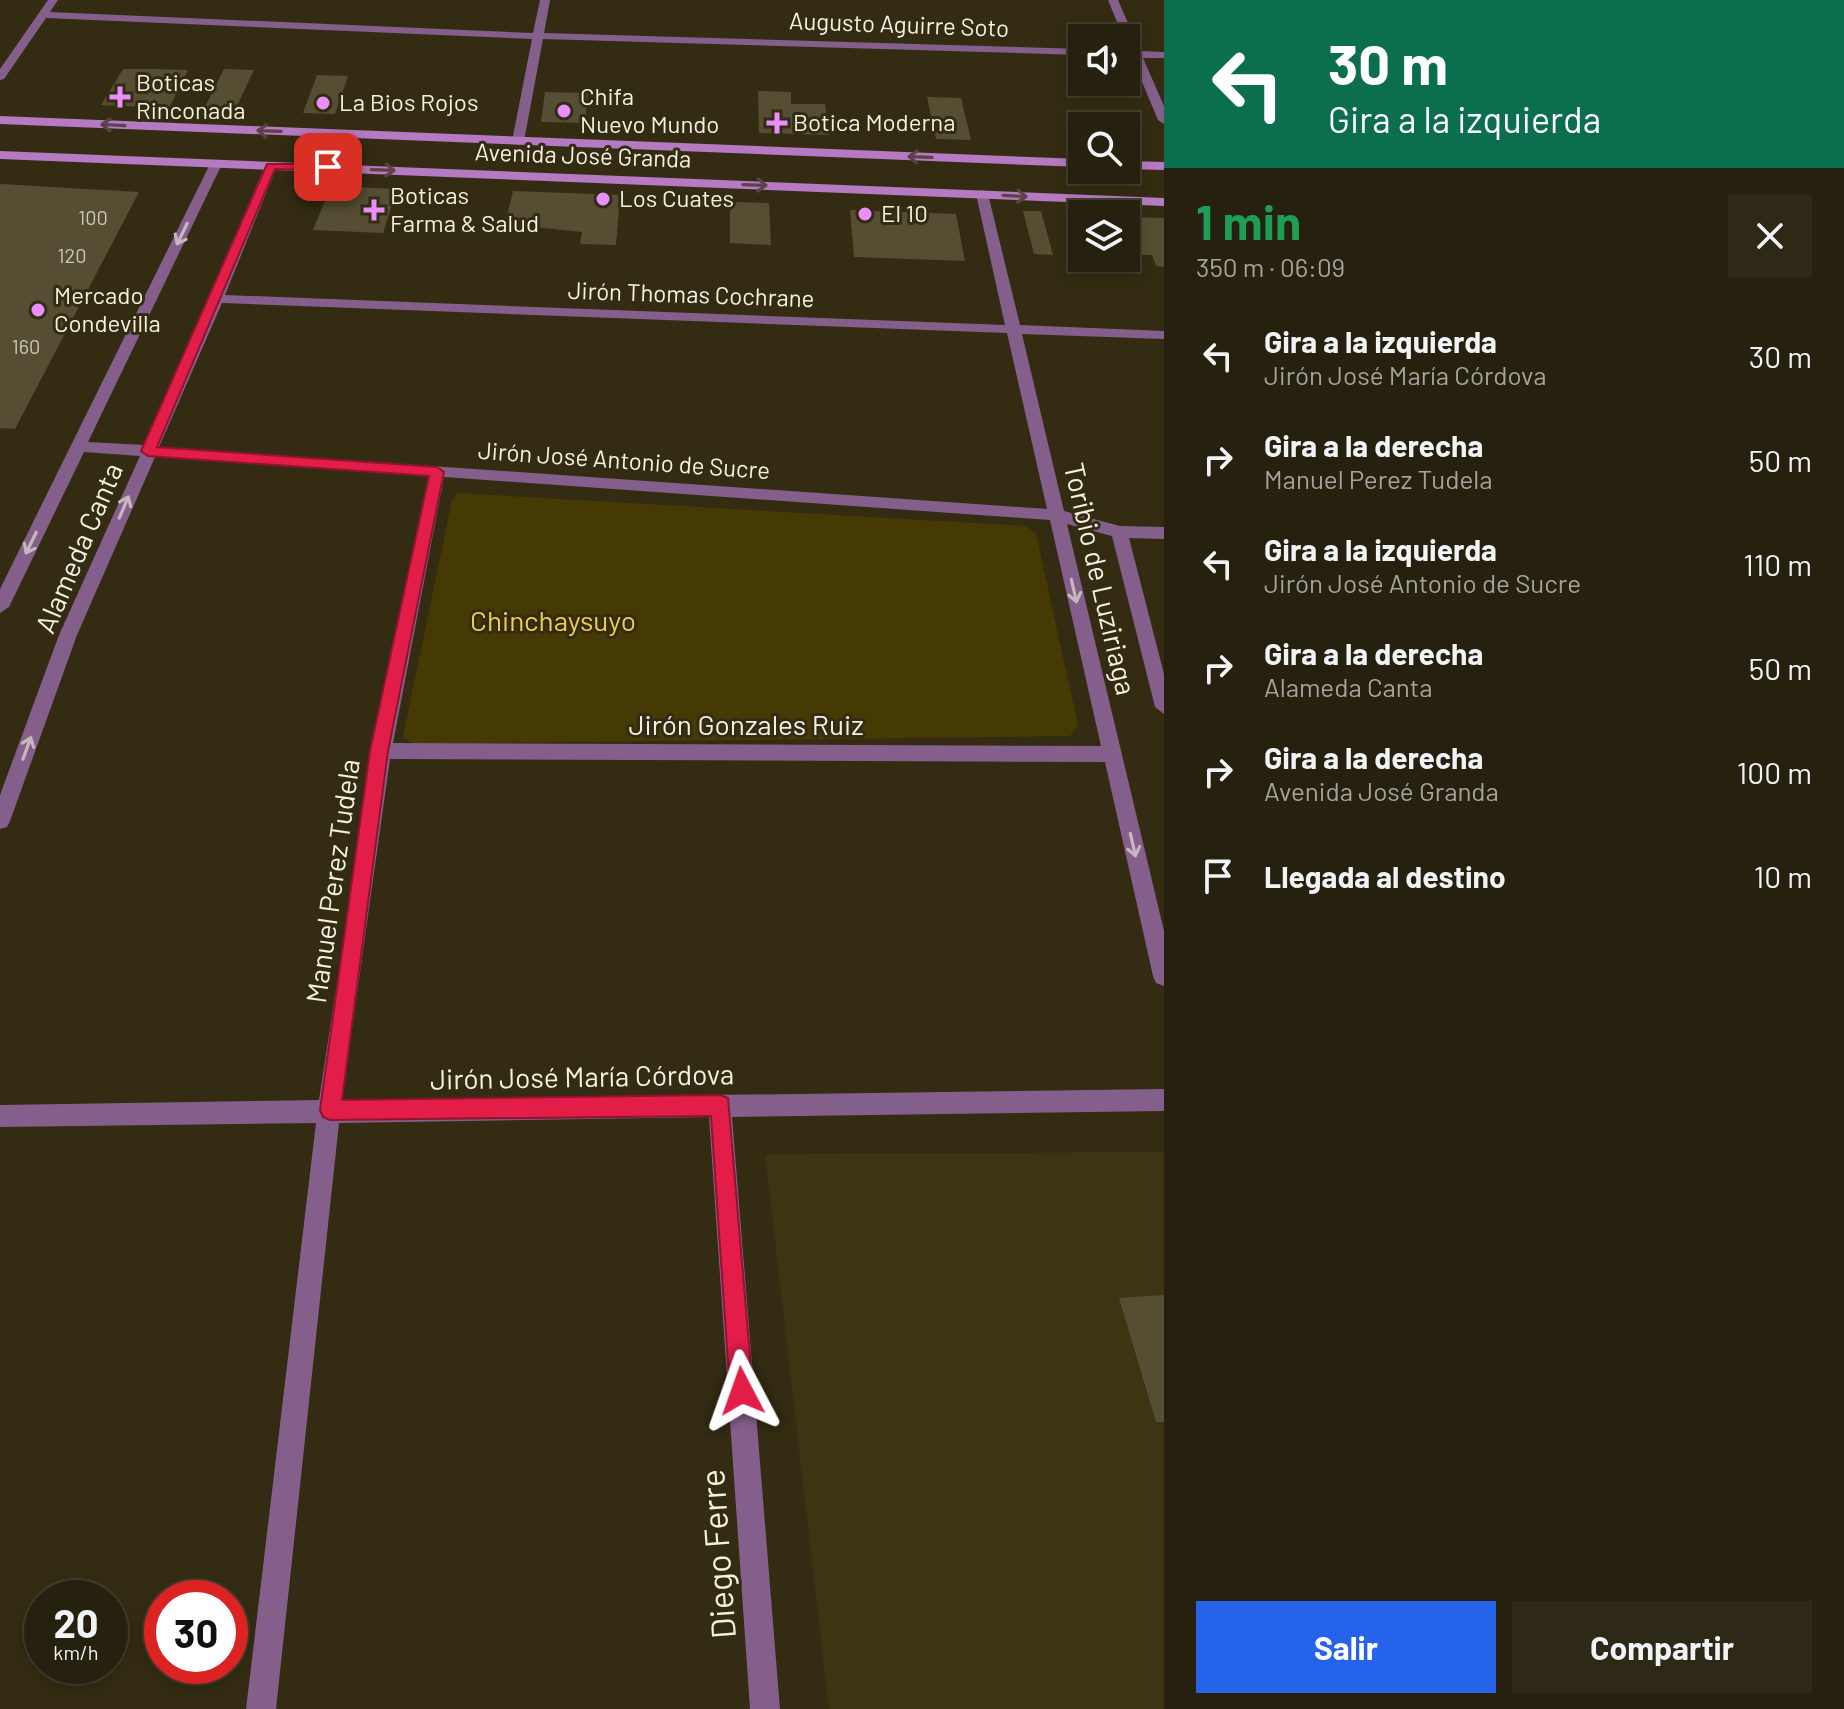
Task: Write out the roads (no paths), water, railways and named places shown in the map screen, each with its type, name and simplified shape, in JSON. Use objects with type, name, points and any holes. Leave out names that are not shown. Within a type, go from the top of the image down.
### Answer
[{"type":"main road","name":"Avenida José Granda","points":[[0,120],[1068,162]]},
{"type":"main road","points":[[166,162],[179,159],[196,145],[191,128]]},
{"type":"main road","points":[[328,167],[310,158],[309,149],[326,137],[344,134]]},
{"type":"main road","name":"Avenida José Granda","points":[[0,155],[1164,202]]},
{"type":"main road","points":[[1140,165],[1164,166]]},
{"type":"street","points":[[0,77],[53,0]]},
{"type":"street","points":[[518,141],[545,0]]},
{"type":"street","points":[[1113,0],[1121,24]]},
{"type":"street","name":"Augusto Aguirre Soto","points":[[42,15],[538,36],[1068,52]]},
{"type":"street","points":[[1140,54],[1164,55]]},
{"type":"street","points":[[1140,72],[1164,120]]},
{"type":"street","name":"Alameda Canta","points":[[0,607],[216,164]]},
{"type":"street","name":"Alameda Canta","points":[[0,821],[68,635],[217,299],[271,166]]},
{"type":"street","name":"Toribio de Luziriaga","points":[[982,194],[1164,976]]},
{"type":"street","name":"Jirón Thomas Cochrane","points":[[217,299],[1164,335]]},
{"type":"street","name":"Jirón José Antonio de Sucre","points":[[78,446],[1056,515],[1120,532],[1164,533]]},
{"type":"street","name":"Manuel Perez Tudela","points":[[261,1709],[330,1110],[379,751],[437,472]]},
{"type":"street","name":"Toribio de Luziriaga","points":[[1120,532],[1127,570],[1164,707]]},
{"type":"street","name":"Jirón Gonzales Ruiz","points":[[379,751],[1112,754]]},
{"type":"street","name":"Jirón José María Córdova","points":[[0,1116],[1164,1100]]},
{"type":"street","name":"Diego Ferre","points":[[720,1105],[765,1709]]},
{"type":"place","name":"Boticas Rinconada","points":[[120,97]]},
{"type":"place","name":"La Bios Rojos","points":[[323,103]]},
{"type":"place","name":"Chifa Nuevo Mundo","points":[[564,111]]},
{"type":"place","name":"Botica Moderna","points":[[777,123]]},
{"type":"place","name":"Los Cuates","points":[[603,199]]},
{"type":"place","name":"Boticas Farma & Salud","points":[[374,210]]},
{"type":"place","name":"El 10","points":[[865,214]]},
{"type":"place","name":"Mercado Condevilla","points":[[38,310]]},
{"type":"park label","name":"Chinchaysuyo","points":[[553,621]]}]
